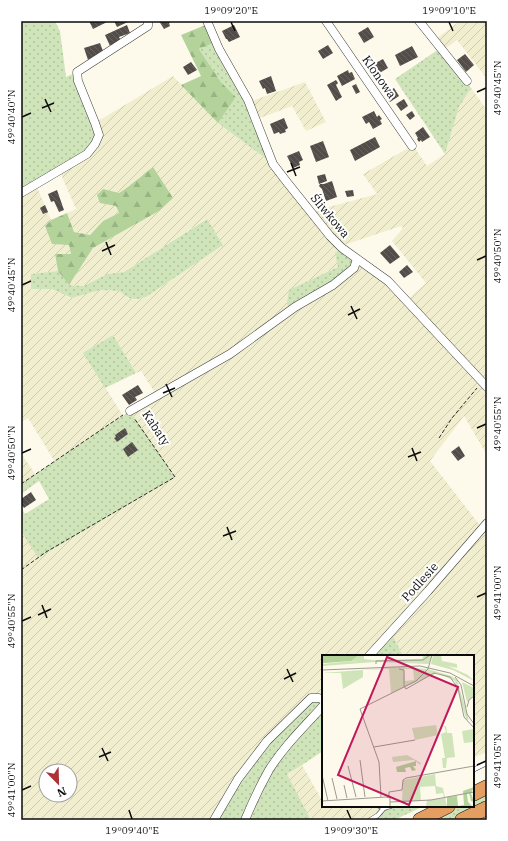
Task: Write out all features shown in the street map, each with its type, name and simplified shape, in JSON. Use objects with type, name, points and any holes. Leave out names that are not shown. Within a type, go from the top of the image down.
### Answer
[{"type":"highway","points":[[474,794],[487,787]]},
{"type":"highway","points":[[420,820],[446,807]]},
{"type":"highway","points":[[462,820],[487,808]]},
{"type":"street","points":[[21,193],[87,154],[95,144],[99,135],[78,81],[77,72],[148,26],[148,21]]},
{"type":"street","name":"Śliwkowa","points":[[207,21],[218,49],[248,100],[273,164],[286,182],[330,236],[356,259],[388,281],[485,384]]},
{"type":"street","name":"Klonowa","points":[[326,21],[412,146]]},
{"type":"street","points":[[419,21],[467,81]]},
{"type":"street","name":"Kabaty","points":[[130,411],[230,354],[295,307],[333,285],[354,268],[356,259]]},
{"type":"street","name":"Podlesie","points":[[370,655],[487,523]]},
{"type":"street","points":[[214,820],[238,779],[267,741],[311,698],[322,700]]},
{"type":"street","points":[[245,820],[270,769],[290,741],[322,707]]},
{"type":"lane","points":[[474,770],[487,763]]},
{"type":"lane","points":[[370,820],[378,815],[384,808],[388,807]]},
{"type":"path","points":[[439,438],[452,418],[485,384]]},
{"type":"path","points":[[21,484],[130,411]]},
{"type":"path","name":"Kabaty","points":[[21,570],[46,552],[175,476],[130,411]]},
{"type":"shaded area","points":[[460,21],[487,21],[487,79],[457,40],[445,49],[437,38]]},
{"type":"shaded area","points":[[173,76],[218,123],[273,164],[342,248],[338,267],[312,279],[357,259],[388,281],[487,387],[487,455],[464,416],[430,461],[482,528],[487,540],[487,752],[474,758],[474,655],[402,655],[391,632],[370,655],[322,655],[322,701],[214,820],[21,820],[21,531],[39,557],[174,477],[130,411],[157,396],[141,371],[136,373],[113,335],[84,353],[123,416],[55,462],[28,418],[21,422],[21,194],[36,185],[51,220],[45,226],[69,245],[71,254],[55,255],[58,271],[31,274],[31,289],[52,289],[72,298],[100,290],[121,291],[128,298],[136,300],[146,297],[223,245],[206,219],[124,272],[107,274],[84,286],[69,285],[93,248],[159,211],[142,175],[132,185],[119,193],[116,206],[119,213],[103,221],[89,235],[74,232],[67,213],[76,209],[59,170],[95,123]]},
{"type":"shaded area","points":[[305,82],[326,122],[306,131],[292,106],[260,118],[252,101]]},
{"type":"shaded area","points":[[471,88],[487,110],[487,383],[409,298],[426,283],[392,241],[403,228],[401,226],[344,245],[336,238],[314,211],[377,194],[363,174],[410,147],[414,147],[427,166],[445,154],[459,107]]},
{"type":"shaded area","points":[[21,453],[35,474],[21,484]]},
{"type":"shaded area","points":[[302,765],[322,800],[322,807],[384,808],[370,820],[311,820],[287,774]]},
{"type":"green space","points":[[21,21],[55,21],[60,31],[66,77],[77,72],[95,123],[95,144],[21,193]]},
{"type":"green space","points":[[208,24],[216,42],[199,49],[221,82],[236,97],[218,123],[181,85],[201,76],[181,35]]},
{"type":"green space","points":[[216,42],[248,100],[273,164],[218,123],[236,97],[221,82],[199,49]]},
{"type":"green space","points":[[439,49],[471,88],[459,107],[445,154],[395,79]]},
{"type":"green space","points":[[153,167],[173,198],[159,211],[93,248],[69,285],[58,271],[55,254],[71,254],[69,245],[52,244],[45,226],[51,220],[67,213],[74,232],[90,235],[103,221],[119,213],[116,206],[100,203],[97,195],[103,189],[119,193]]},
{"type":"green space","points":[[207,219],[223,245],[146,297],[132,299],[120,291],[100,290],[72,298],[52,289],[31,289],[31,274],[58,271],[69,285],[84,286],[107,274],[124,272]]},
{"type":"green space","points":[[342,248],[357,259],[354,268],[289,311],[287,303],[289,290],[338,267],[335,253]]},
{"type":"green space","points":[[113,335],[136,373],[105,388],[83,353]]},
{"type":"green space","points":[[130,411],[175,477],[38,558],[21,531],[21,507],[25,514],[49,499],[39,481],[21,494],[21,484]]},
{"type":"green space","points":[[391,632],[402,655],[370,655]]},
{"type":"green space","points":[[311,698],[322,700],[322,752],[287,774],[311,820],[214,820],[267,741]]},
{"type":"green space","points":[[487,792],[487,803],[451,820],[431,820],[457,807],[474,807],[474,798]]},
{"type":"green space","points":[[380,807],[422,807],[394,820],[370,820],[383,809]]},
{"type":"building","points":[[89,21],[109,21],[93,29]]},
{"type":"building","points":[[114,21],[130,21],[117,27]]},
{"type":"building","points":[[159,21],[172,21],[169,23],[170,26],[164,29]]},
{"type":"building","points":[[127,25],[130,33],[119,37],[121,41],[110,46],[105,35]]},
{"type":"building","points":[[234,25],[240,37],[229,42],[222,31]]},
{"type":"building","points":[[368,27],[374,37],[364,43],[358,33]]},
{"type":"building","points":[[100,43],[103,51],[88,60],[84,48]]},
{"type":"building","points":[[328,45],[333,53],[323,59],[318,51]]},
{"type":"building","points":[[412,46],[418,57],[400,66],[395,55]]},
{"type":"building","points":[[465,54],[474,65],[466,72],[457,60]]},
{"type":"building","points":[[383,59],[388,68],[376,75],[370,66]]},
{"type":"building","points":[[191,62],[197,70],[188,75],[183,67]]},
{"type":"building","points":[[348,70],[349,73],[352,72],[355,79],[342,86],[337,76]]},
{"type":"building","points":[[271,76],[276,91],[267,94],[265,88],[263,89],[259,81]]},
{"type":"building","points":[[336,80],[338,83],[336,85],[342,97],[336,101],[327,85]]},
{"type":"building","points":[[356,84],[360,92],[356,94],[352,86]]},
{"type":"building","points":[[394,88],[399,96],[390,102],[385,94]]},
{"type":"building","points":[[404,99],[408,106],[401,111],[396,104]]},
{"type":"building","points":[[374,111],[377,117],[379,115],[382,119],[380,120],[382,124],[373,129],[369,122],[366,124],[362,117]]},
{"type":"building","points":[[412,111],[415,116],[410,120],[406,115]]},
{"type":"building","points":[[284,118],[288,128],[285,130],[286,132],[274,134],[270,124]]},
{"type":"building","points":[[423,127],[430,137],[422,142],[421,140],[419,142],[415,133]]},
{"type":"building","points":[[375,137],[380,147],[355,161],[350,150]]},
{"type":"building","points":[[323,141],[329,157],[316,162],[310,146]]},
{"type":"building","points":[[299,151],[303,160],[299,162],[300,165],[293,168],[287,156]]},
{"type":"building","points":[[325,174],[327,181],[319,184],[317,176]]},
{"type":"building","points":[[332,181],[337,197],[326,201],[322,189],[319,186],[320,184]]},
{"type":"building","points":[[57,190],[64,210],[59,212],[54,201],[51,202],[48,194]]},
{"type":"building","points":[[353,190],[354,196],[347,197],[345,191]]},
{"type":"building","points":[[45,205],[48,212],[43,214],[40,208]]},
{"type":"building","points":[[390,245],[400,257],[390,264],[380,253]]},
{"type":"building","points":[[407,265],[413,272],[404,278],[399,272]]},
{"type":"building","points":[[138,385],[143,393],[135,397],[137,400],[129,405],[122,395]]},
{"type":"building","points":[[125,428],[128,434],[117,442],[114,438],[116,437],[115,435]]},
{"type":"building","points":[[132,442],[138,450],[128,457],[123,449]]},
{"type":"building","points":[[459,446],[465,456],[458,461],[451,452]]},
{"type":"building","points":[[31,492],[36,500],[24,508],[21,504],[21,499]]}]
